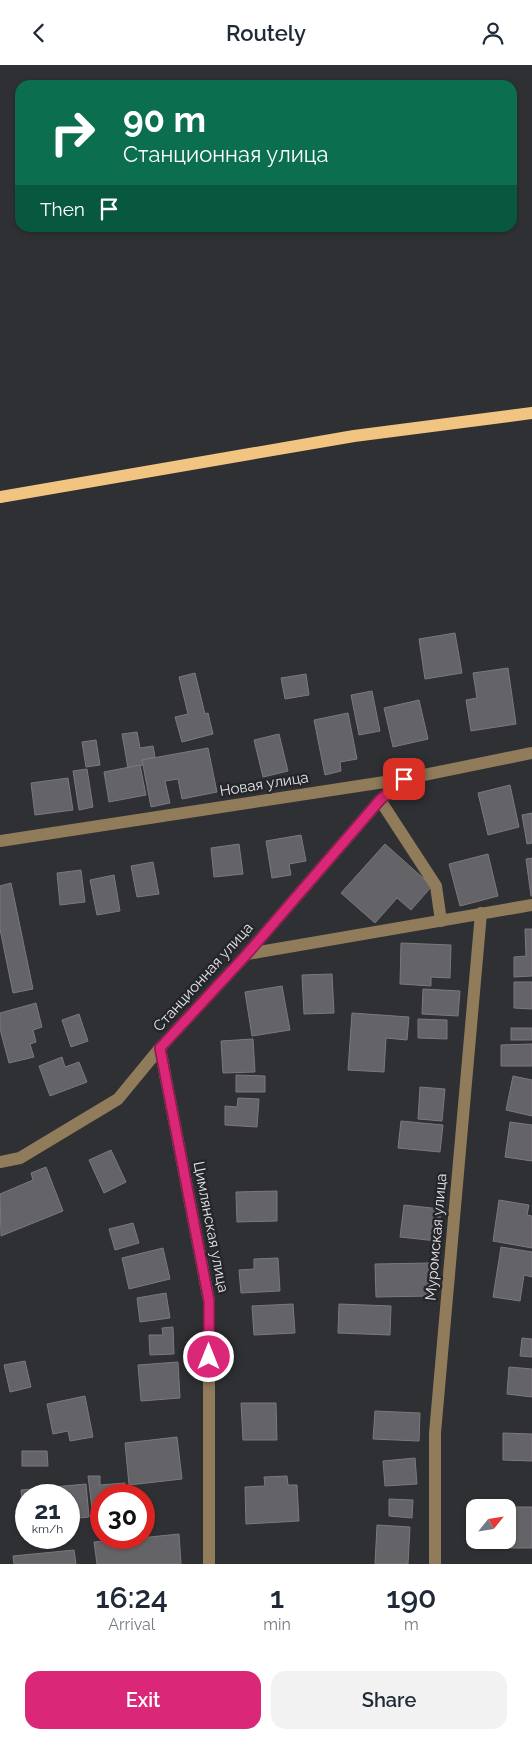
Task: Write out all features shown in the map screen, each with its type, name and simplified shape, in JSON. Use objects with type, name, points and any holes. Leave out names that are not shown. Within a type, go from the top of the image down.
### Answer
[{"type":"main road","points":[[0,497],[354,436],[532,413]]},
{"type":"street","name":"Новая улица","points":[[0,841],[404,779],[532,753]]},
{"type":"street","name":"Станционная улица","points":[[0,1161],[20,1158],[118,1099],[160,1048],[247,954],[380,800],[404,779]]},
{"type":"street","points":[[380,800],[436,886],[441,921]]},
{"type":"street","points":[[247,954],[532,905]]},
{"type":"street","name":"Муромская улица","points":[[435,1564],[435,1433],[481,913]]},
{"type":"street","name":"Цимлянская улица","points":[[160,1048],[209,1301],[209,1564]]},
{"type":"building","points":[[455,633],[462,673],[425,679],[419,639]]},
{"type":"building","points":[[508,668],[516,724],[471,731],[466,700],[477,698],[473,673]]},
{"type":"building","points":[[195,673],[205,714],[208,713],[213,734],[182,742],[175,717],[188,714],[179,677]]},
{"type":"building","points":[[306,674],[309,695],[285,699],[281,678]]},
{"type":"building","points":[[372,691],[380,731],[359,735],[351,695]]},
{"type":"building","points":[[419,700],[428,739],[393,747],[384,708]]},
{"type":"building","points":[[348,713],[357,759],[340,762],[341,771],[325,775],[314,720]]},
{"type":"building","points":[[137,732],[140,748],[153,746],[155,757],[142,760],[143,765],[128,768],[122,734]]},
{"type":"building","points":[[279,734],[288,771],[263,777],[254,740]]},
{"type":"building","points":[[96,740],[100,765],[86,767],[82,742]]},
{"type":"building","points":[[208,748],[217,792],[182,799],[178,779],[165,781],[170,803],[151,807],[142,760]]},
{"type":"building","points":[[140,765],[146,795],[109,802],[104,772]]},
{"type":"building","points":[[87,769],[93,807],[79,810],[73,771]]},
{"type":"building","points":[[68,778],[73,810],[35,815],[31,783]]},
{"type":"building","points":[[510,785],[519,827],[488,835],[478,793]]},
{"type":"building","points":[[532,813],[532,843],[527,844],[522,815]]},
{"type":"building","points":[[301,835],[306,861],[289,864],[291,875],[272,878],[266,841]]},
{"type":"building","points":[[239,844],[243,874],[214,877],[211,848]]},
{"type":"building","points":[[385,844],[432,886],[411,910],[397,898],[375,923],[341,893]]},
{"type":"building","points":[[488,854],[498,896],[460,906],[449,864]]},
{"type":"building","points":[[532,858],[532,896],[531,896],[526,859]]},
{"type":"building","points":[[153,862],[159,894],[137,897],[131,866]]},
{"type":"building","points":[[81,870],[85,902],[60,905],[57,873]]},
{"type":"building","points":[[114,875],[120,911],[97,915],[90,880]]},
{"type":"building","points":[[11,883],[33,989],[13,993],[0,929],[0,886]]},
{"type":"building","points":[[525,929],[532,929],[532,976],[514,977],[514,957],[526,956]]},
{"type":"building","points":[[401,943],[451,945],[450,978],[431,977],[431,986],[400,984]]},
{"type":"building","points":[[332,974],[334,1013],[304,1014],[302,975]]},
{"type":"building","points":[[514,982],[532,982],[532,1009],[514,1008]]},
{"type":"building","points":[[282,986],[290,1030],[252,1036],[245,992]]},
{"type":"building","points":[[423,989],[460,991],[458,1016],[422,1014]]},
{"type":"building","points":[[36,1003],[42,1027],[33,1030],[36,1042],[30,1044],[34,1057],[9,1063],[0,1029],[0,1013]]},
{"type":"building","points":[[352,1013],[409,1017],[407,1040],[386,1038],[384,1072],[348,1070]]},
{"type":"building","points":[[79,1014],[88,1041],[71,1047],[62,1020]]},
{"type":"building","points":[[418,1019],[447,1020],[447,1039],[418,1038]]},
{"type":"building","points":[[511,1028],[532,1028],[532,1040],[511,1040]]},
{"type":"building","points":[[253,1039],[255,1072],[223,1073],[221,1041]]},
{"type":"building","points":[[532,1044],[532,1066],[501,1066],[501,1045]]},
{"type":"building","points":[[62,1057],[65,1067],[79,1062],[87,1082],[50,1096],[39,1066]]},
{"type":"building","points":[[236,1075],[265,1076],[265,1092],[236,1092]]},
{"type":"building","points":[[513,1076],[532,1080],[532,1116],[506,1110]]},
{"type":"building","points":[[420,1087],[445,1089],[442,1121],[418,1119]]},
{"type":"building","points":[[238,1098],[259,1099],[257,1127],[225,1125],[225,1106],[237,1107]]},
{"type":"building","points":[[401,1121],[443,1125],[440,1152],[398,1148]]},
{"type":"building","points":[[510,1122],[532,1125],[532,1161],[505,1157]]},
{"type":"building","points":[[111,1150],[126,1182],[104,1193],[89,1160]]},
{"type":"building","points":[[46,1167],[63,1211],[1,1236],[0,1194],[33,1180],[31,1173]]},
{"type":"building","points":[[277,1191],[277,1221],[237,1222],[236,1192]]},
{"type":"building","points":[[499,1200],[529,1205],[527,1215],[532,1216],[532,1248],[493,1241]]},
{"type":"building","points":[[404,1205],[441,1209],[437,1241],[400,1237]]},
{"type":"building","points":[[133,1223],[139,1243],[115,1250],[109,1229]]},
{"type":"building","points":[[501,1247],[532,1252],[532,1277],[524,1275],[520,1301],[493,1297]]},
{"type":"building","points":[[163,1248],[170,1279],[129,1289],[122,1258]]},
{"type":"building","points":[[278,1258],[280,1291],[241,1293],[239,1270],[254,1269],[254,1259]]},
{"type":"building","points":[[431,1263],[431,1296],[376,1297],[375,1264]]},
{"type":"building","points":[[166,1293],[170,1318],[140,1322],[137,1298]]},
{"type":"building","points":[[293,1304],[295,1333],[254,1335],[252,1306]]},
{"type":"building","points":[[339,1304],[391,1306],[390,1335],[338,1333]]},
{"type":"building","points":[[173,1327],[174,1354],[150,1355],[149,1335],[163,1335],[162,1328]]},
{"type":"building","points":[[522,1338],[532,1339],[532,1357],[520,1356]]},
{"type":"building","points":[[25,1361],[31,1387],[10,1392],[4,1365]]},
{"type":"building","points":[[178,1362],[180,1398],[141,1401],[138,1365]]},
{"type":"building","points":[[509,1367],[532,1369],[532,1397],[507,1394]]},
{"type":"building","points":[[85,1396],[93,1437],[70,1441],[68,1431],[53,1434],[47,1404]]},
{"type":"building","points":[[241,1403],[276,1403],[277,1440],[243,1440]]},
{"type":"building","points":[[375,1411],[420,1413],[419,1441],[373,1439]]},
{"type":"building","points":[[503,1433],[532,1434],[532,1461],[503,1460]]},
{"type":"building","points":[[177,1437],[182,1479],[129,1484],[125,1443]]},
{"type":"building","points":[[22,1451],[47,1451],[48,1466],[22,1466]]},
{"type":"building","points":[[415,1458],[417,1484],[385,1486],[383,1461]]},
{"type":"building","points":[[88,1476],[100,1476],[100,1484],[90,1484],[90,1492]]},
{"type":"building","points":[[287,1476],[288,1485],[297,1485],[299,1521],[246,1524],[245,1487],[265,1486],[264,1477]]},
{"type":"building","points":[[86,1484],[89,1517],[80,1518],[80,1485]]},
{"type":"building","points":[[389,1499],[413,1500],[412,1518],[389,1516]]},
{"type":"building","points":[[516,1507],[532,1507],[532,1548],[516,1548]]},
{"type":"building","points":[[377,1525],[410,1527],[408,1564],[375,1564]]},
{"type":"building","points":[[179,1534],[181,1564],[97,1564],[95,1549],[155,1549],[155,1536]]},
{"type":"building","points":[[74,1550],[76,1564],[14,1564],[13,1556]]},
{"type":"route","points":[[209,1357],[209,1301],[160,1048],[247,954],[380,800],[404,779]]}]
